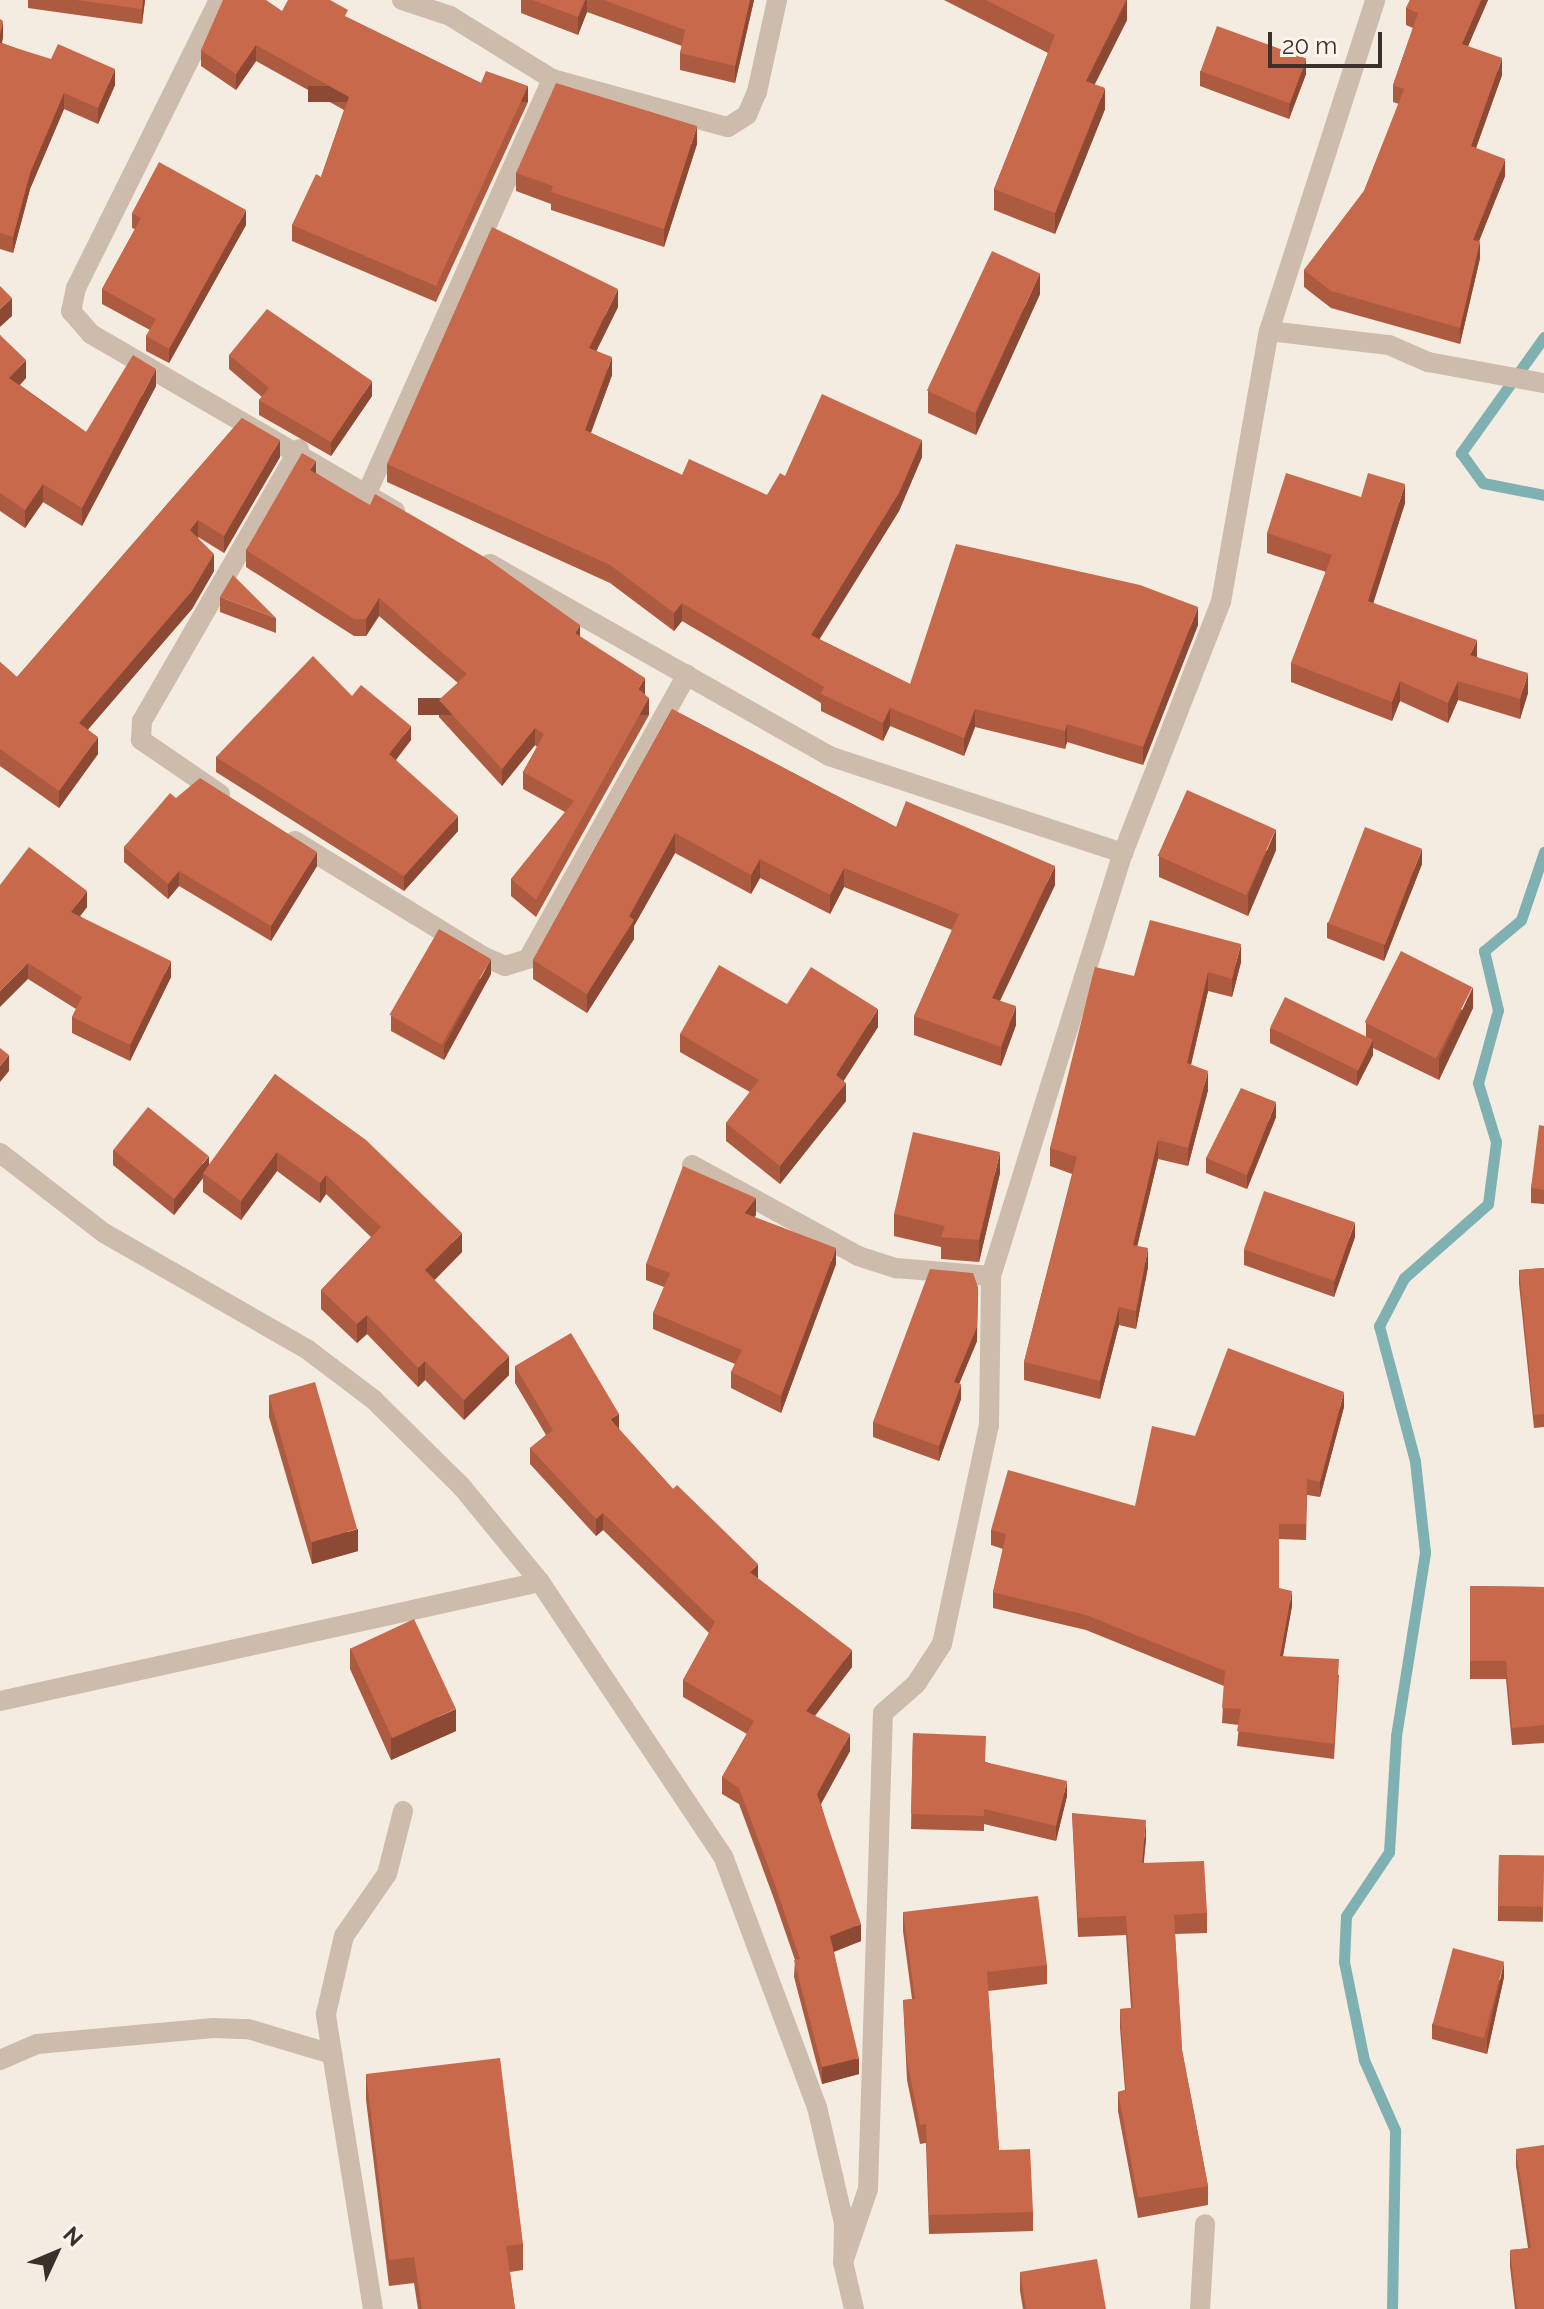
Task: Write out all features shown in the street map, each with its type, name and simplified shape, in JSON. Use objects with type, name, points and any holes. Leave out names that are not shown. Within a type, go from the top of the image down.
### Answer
[{"type":"street","points":[[219,0],[76,288],[71,311],[91,334],[299,449],[366,495],[422,526]]},
{"type":"street","points":[[402,0],[450,16],[552,79],[728,127],[747,115],[757,92],[777,0]]},
{"type":"street","points":[[843,2262],[868,2189],[883,1713],[916,1684],[942,1644],[989,1425],[991,1276],[1123,853],[1221,602],[1269,331],[1375,0]]},
{"type":"street","points":[[366,495],[552,79]]},
{"type":"street","points":[[1269,331],[1389,345],[1428,362],[1544,383]]},
{"type":"street","points":[[242,808],[161,758],[141,740],[142,721],[299,449]]},
{"type":"street","points":[[464,549],[829,756],[1123,853]]},
{"type":"street","points":[[269,825],[484,957],[505,966],[528,959],[687,674]]},
{"type":"street","points":[[0,1153],[104,1233],[308,1350],[374,1400],[462,1487],[540,1582],[723,1856],[817,2107],[844,2223],[843,2262],[854,2309]]},
{"type":"street","points":[[692,1165],[858,1256],[896,1268],[991,1276]]},
{"type":"street","points":[[0,1701],[540,1582]]},
{"type":"street","points":[[373,2309],[326,2014],[334,1965],[344,1936],[387,1874],[403,1811]]},
{"type":"street","points":[[0,2060],[37,2044],[213,2028],[248,2029],[332,2054]]},
{"type":"street","points":[[1200,2309],[1205,2224]]},
{"type":"building","points":[[76,0],[143,0],[142,9]]},
{"type":"building","points":[[223,0],[266,0],[282,11],[288,0],[330,0],[348,10],[345,16],[481,83],[486,71],[528,86],[436,286],[292,225],[316,174],[321,177],[349,97],[256,45],[236,74],[201,50]]},
{"type":"building","points":[[533,0],[585,0],[578,17]]},
{"type":"building","points":[[604,0],[750,0],[735,66],[680,53],[685,30]]},
{"type":"building","points":[[986,0],[1126,0],[1086,81],[1105,88],[1055,213],[994,189],[1055,35]]},
{"type":"building","points":[[1410,0],[1481,0],[1462,44],[1502,58],[1471,146],[1505,159],[1473,240],[1480,241],[1460,328],[1331,291],[1304,270],[1364,191],[1404,89],[1393,85],[1418,13],[1406,8]]},
{"type":"building","points":[[1217,26],[1306,58],[1290,104],[1201,71]]},
{"type":"building","points":[[0,43],[51,59],[58,44],[115,69],[98,108],[64,93],[30,173],[13,237],[0,233]]},
{"type":"building","points":[[556,83],[697,126],[664,229],[551,192],[553,186],[516,173]]},
{"type":"building","points":[[159,162],[246,210],[169,349],[146,336],[156,319],[102,289],[141,218],[132,213]]},
{"type":"building","points":[[492,227],[618,289],[589,348],[612,357],[585,430],[682,475],[689,459],[767,495],[780,473],[785,476],[822,394],[922,440],[899,493],[811,635],[910,684],[956,544],[1140,585],[1198,607],[1143,747],[1067,724],[1065,731],[975,709],[964,738],[890,708],[883,723],[821,694],[824,687],[682,603],[674,613],[610,565],[387,464]]},
{"type":"building","points":[[992,251],[1040,273],[975,413],[927,391]]},
{"type":"building","points":[[0,286],[12,298],[0,309]]},
{"type":"building","points":[[267,309],[372,381],[331,442],[259,400],[269,388],[229,355]]},
{"type":"building","points":[[0,335],[26,360],[9,378],[86,432],[133,355],[156,369],[82,508],[43,484],[25,510],[0,493]]},
{"type":"building","points":[[242,418],[280,440],[224,536],[198,520],[190,530],[214,554],[192,591],[79,723],[98,737],[59,791],[0,749],[0,662],[17,677]]},
{"type":"building","points":[[302,453],[316,461],[310,470],[370,505],[375,494],[486,558],[580,625],[575,633],[645,678],[638,689],[649,698],[536,900],[511,879],[574,801],[523,772],[544,734],[535,728],[502,769],[439,700],[467,674],[379,598],[366,619],[354,619],[246,550]]},
{"type":"building","points":[[1286,473],[1361,497],[1368,473],[1405,484],[1368,601],[1477,640],[1470,655],[1528,673],[1520,699],[1458,681],[1448,703],[1400,681],[1392,702],[1291,663],[1332,555],[1267,533]]},
{"type":"building","points":[[233,575],[276,618],[220,597]]},
{"type":"building","points":[[313,656],[352,696],[361,685],[411,726],[389,754],[458,816],[404,876],[216,757]]},
{"type":"building","points":[[672,709],[896,827],[906,801],[1055,866],[992,998],[1016,1006],[1001,1047],[914,1016],[959,914],[844,868],[830,895],[760,859],[751,875],[675,833],[629,916],[634,920],[587,994],[533,960]]},
{"type":"building","points":[[200,778],[317,852],[271,926],[179,871],[168,884],[124,847],[170,793],[176,798]]},
{"type":"building","points":[[1187,790],[1276,829],[1246,895],[1158,856]]},
{"type":"building","points":[[1365,827],[1422,849],[1385,945],[1328,923]]},
{"type":"building","points":[[29,847],[87,891],[71,912],[171,961],[130,1045],[72,1017],[82,997],[28,963],[0,991],[0,885]]},
{"type":"building","points":[[1150,920],[1241,944],[1232,979],[1208,972],[1187,1063],[1208,1071],[1188,1148],[1158,1140],[1133,1245],[1148,1248],[1136,1311],[1119,1307],[1100,1381],[1024,1362],[1077,1157],[1050,1148],[1095,967],[1134,976]]},
{"type":"building","points":[[439,929],[491,959],[441,1045],[390,1015]]},
{"type":"building","points":[[1401,951],[1472,987],[1436,1059],[1365,1022]]},
{"type":"building","points":[[719,965],[787,1004],[811,967],[878,1009],[836,1075],[846,1083],[780,1166],[726,1123],[759,1080],[680,1034]]},
{"type":"building","points":[[1285,997],[1373,1040],[1358,1071],[1270,1028]]},
{"type":"building","points":[[0,1048],[9,1055],[0,1066]]},
{"type":"building","points":[[275,1074],[366,1140],[462,1233],[425,1270],[509,1356],[464,1400],[425,1361],[418,1368],[367,1315],[357,1324],[321,1290],[381,1227],[326,1175],[320,1183],[277,1152],[241,1201],[203,1173]]},
{"type":"building","points":[[1241,1088],[1276,1102],[1247,1175],[1206,1158]]},
{"type":"building","points":[[148,1107],[209,1156],[174,1199],[113,1150]]},
{"type":"building","points":[[1539,1125],[1544,1126],[1544,1190],[1531,1188]]},
{"type":"building","points":[[913,1132],[1000,1152],[979,1240],[941,1237],[945,1226],[894,1214]]},
{"type":"building","points":[[683,1166],[756,1198],[744,1213],[836,1248],[781,1396],[731,1372],[742,1350],[653,1313],[670,1273],[646,1264]]},
{"type":"building","points":[[1264,1191],[1355,1222],[1335,1281],[1244,1250]]},
{"type":"building","points":[[1544,1268],[1544,1414],[1534,1415],[1519,1270]]},
{"type":"building","points":[[930,1269],[973,1273],[978,1287],[977,1327],[954,1382],[961,1384],[939,1446],[873,1422]]},
{"type":"building","points":[[571,1333],[619,1414],[610,1419],[673,1489],[677,1485],[758,1564],[750,1572],[852,1650],[806,1711],[850,1734],[817,1794],[861,1924],[830,1936],[859,2058],[822,2067],[794,1960],[800,1959],[774,1882],[739,1788],[722,1777],[754,1721],[683,1680],[715,1622],[603,1513],[596,1519],[530,1448],[553,1430],[515,1366]]},
{"type":"building","points":[[1228,1348],[1344,1392],[1320,1482],[1307,1479],[1306,1524],[1279,1524],[1279,1588],[1292,1591],[1280,1656],[1339,1659],[1334,1744],[1237,1731],[1241,1709],[1222,1708],[1225,1671],[1086,1615],[993,1592],[1006,1534],[991,1530],[1008,1470],[1135,1506],[1152,1426],[1195,1436]]},
{"type":"building","points":[[315,1382],[357,1529],[311,1542],[269,1395]]},
{"type":"building","points":[[1470,1586],[1544,1587],[1544,1725],[1512,1728],[1506,1661],[1470,1661]]},
{"type":"building","points":[[414,1619],[456,1709],[392,1738],[351,1649]]},
{"type":"building","points":[[913,1733],[986,1736],[985,1762],[1067,1781],[1056,1826],[984,1809],[984,1816],[911,1814]]},
{"type":"building","points":[[1072,1813],[1146,1820],[1142,1863],[1204,1861],[1207,1913],[1174,1915],[1182,2050],[1208,2186],[1138,2198],[1118,2092],[1126,2090],[1120,2009],[1133,2008],[1126,1916],[1078,1918]]},
{"type":"building","points":[[1499,1855],[1544,1856],[1543,1907],[1498,1906]]},
{"type":"building","points":[[1038,1896],[1047,1965],[987,1972],[999,2150],[1030,2149],[1033,2212],[929,2215],[926,2124],[920,2125],[907,2061],[903,2000],[915,1999],[903,1912]]},
{"type":"building","points":[[1453,1948],[1504,1962],[1484,2038],[1433,2024]]},
{"type":"building","points":[[500,2058],[523,2244],[506,2246],[515,2309],[422,2309],[414,2257],[389,2260],[366,2074]]},
{"type":"building","points":[[1544,2145],[1544,2309],[1517,2309],[1510,2250],[1531,2248],[1516,2149]]},
{"type":"building","points":[[1097,2259],[1106,2309],[1026,2309],[1020,2272]]},
{"type":"waterway","points":[[1544,337],[1461,453],[1483,483],[1544,495]]},
{"type":"waterway","points":[[1392,2309],[1395,2130],[1364,2060],[1344,1962],[1346,1916],[1389,1852],[1396,1736],[1425,1552],[1415,1461],[1379,1326],[1404,1278],[1488,1204],[1496,1142],[1478,1083],[1498,1010],[1484,951],[1521,920],[1544,852]]}]
